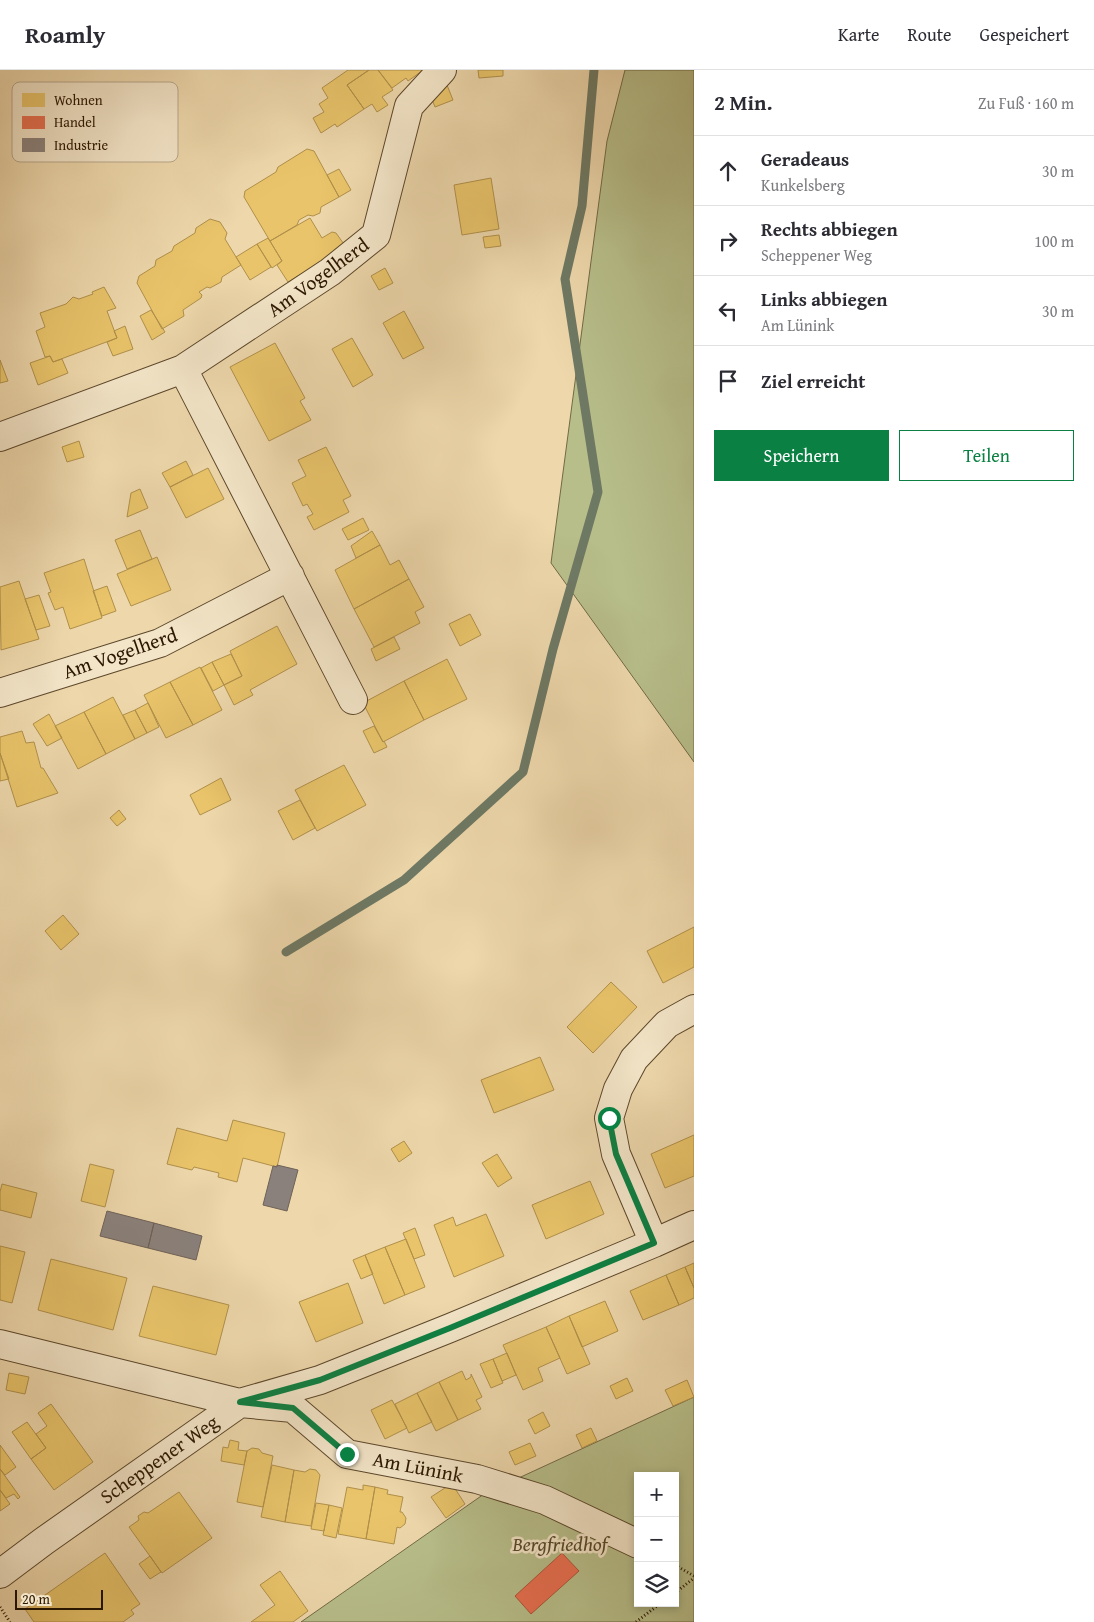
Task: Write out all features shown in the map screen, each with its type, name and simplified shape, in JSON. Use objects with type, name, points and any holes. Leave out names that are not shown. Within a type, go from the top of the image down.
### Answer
[{"type":"street","name":"Am Vogelherd","points":[[0,437],[183,369],[330,272],[376,235],[409,106],[442,70]]},
{"type":"street","points":[[183,369],[353,700]]},
{"type":"street","name":"Am Vogelherd","points":[[0,693],[160,643],[290,576]]},
{"type":"street","points":[[654,1243],[616,1154],[609,1118],[618,1089],[634,1060],[667,1024],[694,1009]]},
{"type":"street","name":"Scheppener Weg","points":[[0,1574],[240,1402],[320,1380],[450,1328],[694,1225]]},
{"type":"street","name":"Am Lünink","points":[[0,1344],[240,1402],[293,1408],[347,1454],[494,1484],[545,1500],[634,1542]]},
{"type":"path","points":[[679,1568],[694,1577],[679,1589]]},
{"type":"path","points":[[0,1607],[10,1622]]},
{"type":"path","points":[[636,1622],[656,1607]]},
{"type":"green space","points":[[625,70],[694,70],[694,762],[551,563],[607,141]]},
{"type":"green space","name":"Bergfriedhof","points":[[694,1397],[694,1622],[301,1622],[484,1494]]},
{"type":"building: Wohnen","points":[[348,70],[369,70],[347,85],[364,109],[337,127],[335,124],[321,133],[313,118],[324,112],[319,104],[328,98],[322,88]]},
{"type":"building: Wohnen","points":[[369,70],[378,70],[393,90],[382,97],[388,105],[377,112],[372,104],[364,109],[347,85]]},
{"type":"building: Wohnen","points":[[378,70],[422,71],[408,81],[406,78],[392,88]]},
{"type":"building: Wohnen","points":[[478,70],[503,70],[503,76],[479,78]]},
{"type":"building: Wohnen","points":[[447,85],[453,100],[435,107],[429,92]]},
{"type":"building: Wohnen","points":[[307,149],[314,151],[339,197],[321,207],[320,213],[313,216],[308,215],[299,220],[297,225],[270,241],[244,197],[245,191],[276,172],[278,167]]},
{"type":"building: Wohnen","points":[[339,169],[351,190],[339,197],[327,175]]},
{"type":"building: Wohnen","points":[[491,178],[499,229],[462,235],[454,185]]},
{"type":"building: Wohnen","points":[[310,218],[322,238],[332,232],[336,233],[346,247],[288,282],[277,265],[282,261],[270,241]]},
{"type":"building: Wohnen","points":[[210,219],[220,222],[227,233],[225,239],[241,265],[222,277],[221,282],[199,292],[202,295],[201,298],[183,310],[184,316],[162,329],[137,283],[139,276],[155,266],[156,260],[172,251],[174,246],[195,233],[196,228]]},
{"type":"building: Wohnen","points":[[499,235],[501,246],[485,248],[483,237]]},
{"type":"building: Wohnen","points":[[268,238],[282,261],[272,268],[257,244]]},
{"type":"building: Wohnen","points":[[257,244],[271,267],[250,280],[236,257]]},
{"type":"building: Wohnen","points":[[385,268],[393,283],[379,290],[371,276]]},
{"type":"building: Wohnen","points":[[104,287],[116,308],[107,311],[117,338],[53,362],[50,356],[45,357],[36,331],[45,327],[40,313],[66,304],[73,297],[79,299],[93,294],[92,292]]},
{"type":"building: Wohnen","points":[[151,310],[165,332],[152,340],[140,316]]},
{"type":"building: Wohnen","points":[[404,311],[424,348],[403,359],[383,323]]},
{"type":"building: Wohnen","points":[[125,326],[133,349],[113,356],[107,342],[117,338],[114,331]]},
{"type":"building: Wohnen","points":[[352,338],[373,375],[353,387],[332,349]]},
{"type":"building: Wohnen","points":[[275,343],[305,398],[300,401],[311,420],[269,441],[230,367]]},
{"type":"building: Wohnen","points":[[50,356],[53,362],[62,359],[68,373],[38,385],[30,363]]},
{"type":"building: Wohnen","points":[[0,360],[8,381],[0,383]]},
{"type":"building: Wohnen","points":[[79,441],[84,457],[67,462],[62,447]]},
{"type":"building: Wohnen","points":[[326,447],[351,496],[343,500],[349,512],[314,530],[307,517],[313,514],[307,504],[303,506],[292,483],[306,476],[298,460]]},
{"type":"building: Wohnen","points":[[186,461],[193,475],[170,487],[162,473]]},
{"type":"building: Wohnen","points":[[208,468],[224,499],[186,518],[170,487]]},
{"type":"building: Wohnen","points":[[140,489],[148,508],[127,517],[131,493]]},
{"type":"building: Wohnen","points":[[363,518],[369,530],[348,540],[342,529]]},
{"type":"building: Wohnen","points":[[140,530],[152,559],[127,569],[115,540]]},
{"type":"building: Wohnen","points":[[372,531],[380,545],[356,558],[351,546]]},
{"type":"building: Wohnen","points":[[380,545],[390,565],[399,560],[409,579],[354,609],[335,570]]},
{"type":"building: Wohnen","points":[[157,557],[171,590],[131,606],[117,574]]},
{"type":"building: Wohnen","points":[[84,559],[102,618],[70,629],[63,607],[55,610],[48,593],[51,592],[44,573]]},
{"type":"building: Wohnen","points":[[409,579],[424,607],[415,612],[420,623],[374,647],[354,609]]},
{"type":"building: Wohnen","points":[[19,581],[39,639],[1,650],[0,587]]},
{"type":"building: Wohnen","points":[[107,586],[116,611],[102,616],[93,591]]},
{"type":"building: Wohnen","points":[[39,595],[50,626],[36,630],[25,599]]},
{"type":"building: Wohnen","points":[[470,614],[481,635],[460,646],[449,624]]},
{"type":"building: Wohnen","points":[[277,626],[297,664],[250,690],[253,695],[234,705],[224,685],[242,676],[230,651]]},
{"type":"building: Wohnen","points":[[394,637],[400,649],[376,661],[371,649]]},
{"type":"building: Wohnen","points":[[231,654],[242,676],[224,685],[212,662]]},
{"type":"building: Wohnen","points":[[447,659],[467,699],[424,720],[404,681]]},
{"type":"building: Wohnen","points":[[212,662],[224,685],[213,691],[201,668]]},
{"type":"building: Wohnen","points":[[200,667],[222,710],[193,725],[170,682]]},
{"type":"building: Wohnen","points":[[404,681],[424,720],[383,742],[363,703]]},
{"type":"building: Wohnen","points":[[170,682],[193,725],[166,738],[144,695]]},
{"type":"building: Wohnen","points":[[113,697],[135,739],[106,754],[84,712]]},
{"type":"building: Wohnen","points":[[148,703],[159,727],[147,733],[135,710]]},
{"type":"building: Wohnen","points":[[135,710],[147,733],[135,739],[123,715]]},
{"type":"building: Wohnen","points":[[84,712],[106,754],[78,769],[55,726]]},
{"type":"building: Wohnen","points":[[49,714],[62,738],[47,746],[33,724]]},
{"type":"building: Wohnen","points":[[374,726],[387,747],[374,753],[363,731]]},
{"type":"building: Wohnen","points":[[22,731],[26,743],[34,742],[41,768],[43,768],[58,793],[17,807],[0,753],[0,737]]},
{"type":"building: Wohnen","points":[[0,753],[9,779],[0,781]]},
{"type":"building: Wohnen","points":[[344,765],[366,805],[317,831],[295,790]]},
{"type":"building: Wohnen","points":[[221,778],[231,800],[200,815],[190,795]]},
{"type":"building: Wohnen","points":[[300,800],[315,828],[293,840],[278,811]]},
{"type":"building: Wohnen","points":[[119,810],[126,819],[117,826],[110,818]]},
{"type":"building: Wohnen","points":[[63,915],[79,934],[61,950],[45,931]]},
{"type":"building: Wohnen","points":[[694,927],[694,967],[663,983],[647,951]]},
{"type":"building: Wohnen","points":[[611,982],[637,1007],[593,1053],[567,1027]]},
{"type":"building: Wohnen","points":[[540,1057],[554,1090],[494,1113],[481,1080]]},
{"type":"building: Wohnen","points":[[233,1120],[285,1133],[277,1167],[243,1158],[237,1182],[218,1177],[219,1173],[194,1167],[192,1170],[167,1164],[177,1128],[227,1141]]},
{"type":"building: Wohnen","points":[[694,1135],[694,1176],[665,1188],[651,1154]]},
{"type":"building: Wohnen","points":[[404,1141],[412,1153],[399,1162],[391,1149]]},
{"type":"building: Wohnen","points":[[497,1154],[512,1178],[498,1187],[482,1163]]},
{"type":"building: Wohnen","points":[[90,1164],[114,1170],[105,1207],[81,1201]]},
{"type":"building: Wohnen","points":[[590,1181],[604,1214],[546,1239],[532,1205]]},
{"type":"building: Wohnen","points":[[2,1184],[37,1193],[31,1218],[0,1210]]},
{"type":"building: Wohnen","points":[[486,1214],[504,1256],[454,1277],[434,1225],[453,1217],[456,1226]]},
{"type":"building: Wohnen","points":[[415,1228],[425,1255],[414,1259],[403,1233]]},
{"type":"building: Wohnen","points":[[406,1239],[425,1287],[405,1295],[385,1247]]},
{"type":"building: Wohnen","points":[[0,1246],[25,1252],[12,1303],[0,1300]]},
{"type":"building: Wohnen","points":[[385,1247],[405,1295],[384,1304],[365,1255]]},
{"type":"building: Wohnen","points":[[365,1255],[373,1274],[361,1279],[353,1260]]},
{"type":"building: Wohnen","points":[[51,1259],[127,1278],[113,1330],[38,1310]]},
{"type":"building: Wohnen","points":[[694,1263],[694,1288],[685,1267]]},
{"type":"building: Wohnen","points":[[685,1267],[694,1288],[694,1298],[679,1305],[666,1275]]},
{"type":"building: Wohnen","points":[[666,1275],[679,1305],[643,1320],[630,1291]]},
{"type":"building: Wohnen","points":[[348,1283],[363,1323],[316,1342],[299,1302]]},
{"type":"building: Wohnen","points":[[153,1286],[229,1305],[216,1355],[139,1336]]},
{"type":"building: Wohnen","points":[[605,1301],[618,1331],[582,1347],[569,1316]]},
{"type":"building: Wohnen","points":[[569,1316],[590,1364],[567,1374],[546,1327]]},
{"type":"building: Wohnen","points":[[546,1327],[560,1358],[538,1368],[543,1381],[523,1390],[503,1345]]},
{"type":"building: Wohnen","points":[[507,1353],[516,1375],[502,1381],[493,1359]]},
{"type":"building: Wohnen","points":[[493,1359],[503,1383],[491,1388],[480,1364]]},
{"type":"building: Wohnen","points":[[462,1371],[466,1380],[471,1377],[471,1374],[482,1397],[476,1400],[481,1409],[458,1420],[439,1382]]},
{"type":"building: Wohnen","points":[[9,1373],[29,1377],[25,1394],[6,1390]]},
{"type":"building: Wohnen","points":[[627,1378],[633,1391],[616,1399],[610,1386]]},
{"type":"building: Wohnen","points":[[687,1380],[694,1397],[673,1406],[665,1390]]},
{"type":"building: Wohnen","points":[[439,1382],[458,1420],[436,1431],[417,1393]]},
{"type":"building: Wohnen","points":[[417,1393],[432,1422],[409,1433],[395,1404]]},
{"type":"building: Wohnen","points":[[392,1400],[407,1428],[385,1439],[371,1410]]},
{"type":"building: Wohnen","points":[[51,1404],[93,1462],[54,1490],[31,1459],[46,1448],[36,1434],[47,1426],[38,1413]]},
{"type":"building: Wohnen","points":[[543,1412],[550,1426],[535,1434],[528,1420]]},
{"type":"building: Wohnen","points":[[27,1422],[46,1448],[31,1459],[12,1432]]},
{"type":"building: Wohnen","points":[[591,1428],[597,1441],[582,1448],[576,1435]]},
{"type":"building: Wohnen","points":[[230,1440],[239,1442],[238,1450],[247,1451],[244,1465],[221,1461],[223,1447],[228,1448]]},
{"type":"building: Wohnen","points":[[530,1443],[536,1456],[515,1465],[509,1452]]},
{"type":"building: Wohnen","points":[[0,1445],[16,1467],[5,1475],[0,1469]]},
{"type":"building: Wohnen","points":[[252,1448],[259,1449],[262,1453],[273,1456],[263,1507],[237,1502],[247,1451]]},
{"type":"building: Wohnen","points":[[272,1465],[294,1470],[285,1522],[261,1517]]},
{"type":"building: Wohnen","points":[[0,1469],[20,1497],[18,1499],[14,1494],[6,1498],[0,1490]]},
{"type":"building: Wohnen","points":[[310,1469],[316,1470],[320,1475],[311,1526],[285,1522],[294,1470],[305,1472]]},
{"type":"building: Wohnen","points":[[363,1485],[375,1487],[366,1539],[338,1534],[347,1487],[363,1490]]},
{"type":"building: Wohnen","points":[[448,1486],[454,1487],[465,1504],[446,1518],[431,1497]]},
{"type":"building: Wohnen","points":[[375,1487],[388,1490],[387,1494],[403,1497],[400,1512],[406,1518],[405,1524],[400,1528],[397,1527],[394,1544],[366,1539]]},
{"type":"building: Wohnen","points":[[0,1490],[10,1504],[0,1511]]},
{"type":"building: Wohnen","points":[[179,1492],[212,1538],[162,1573],[129,1527],[139,1520],[138,1516],[144,1512],[148,1513]]},
{"type":"building: Wohnen","points":[[316,1503],[329,1505],[324,1531],[311,1529]]},
{"type":"building: Wohnen","points":[[329,1505],[342,1508],[336,1538],[323,1535]]},
{"type":"building: Wohnen","points":[[105,1553],[140,1604],[131,1610],[134,1614],[123,1622],[34,1622],[25,1609]]},
{"type":"building: Wohnen","points":[[150,1556],[161,1572],[150,1579],[139,1564]]},
{"type":"building: Wohnen","points":[[280,1571],[308,1611],[293,1622],[251,1622],[275,1605],[260,1585]]},
{"type":"building: Handel","points":[[562,1553],[579,1571],[531,1614],[515,1596]]},
{"type":"building: Industrie","points":[[277,1165],[298,1170],[287,1211],[263,1205],[273,1166],[277,1167]]},
{"type":"building: Industrie","points":[[107,1211],[154,1223],[148,1248],[100,1236]]},
{"type":"building: Industrie","points":[[154,1223],[202,1236],[196,1260],[148,1248]]},
{"type":"waterway","points":[[286,952],[404,880],[523,772],[553,649],[598,492],[565,279],[582,206],[594,70]]},
{"type":"route","points":[[347,1454],[293,1408],[240,1402],[320,1380],[654,1243],[616,1154],[609,1118]]}]
